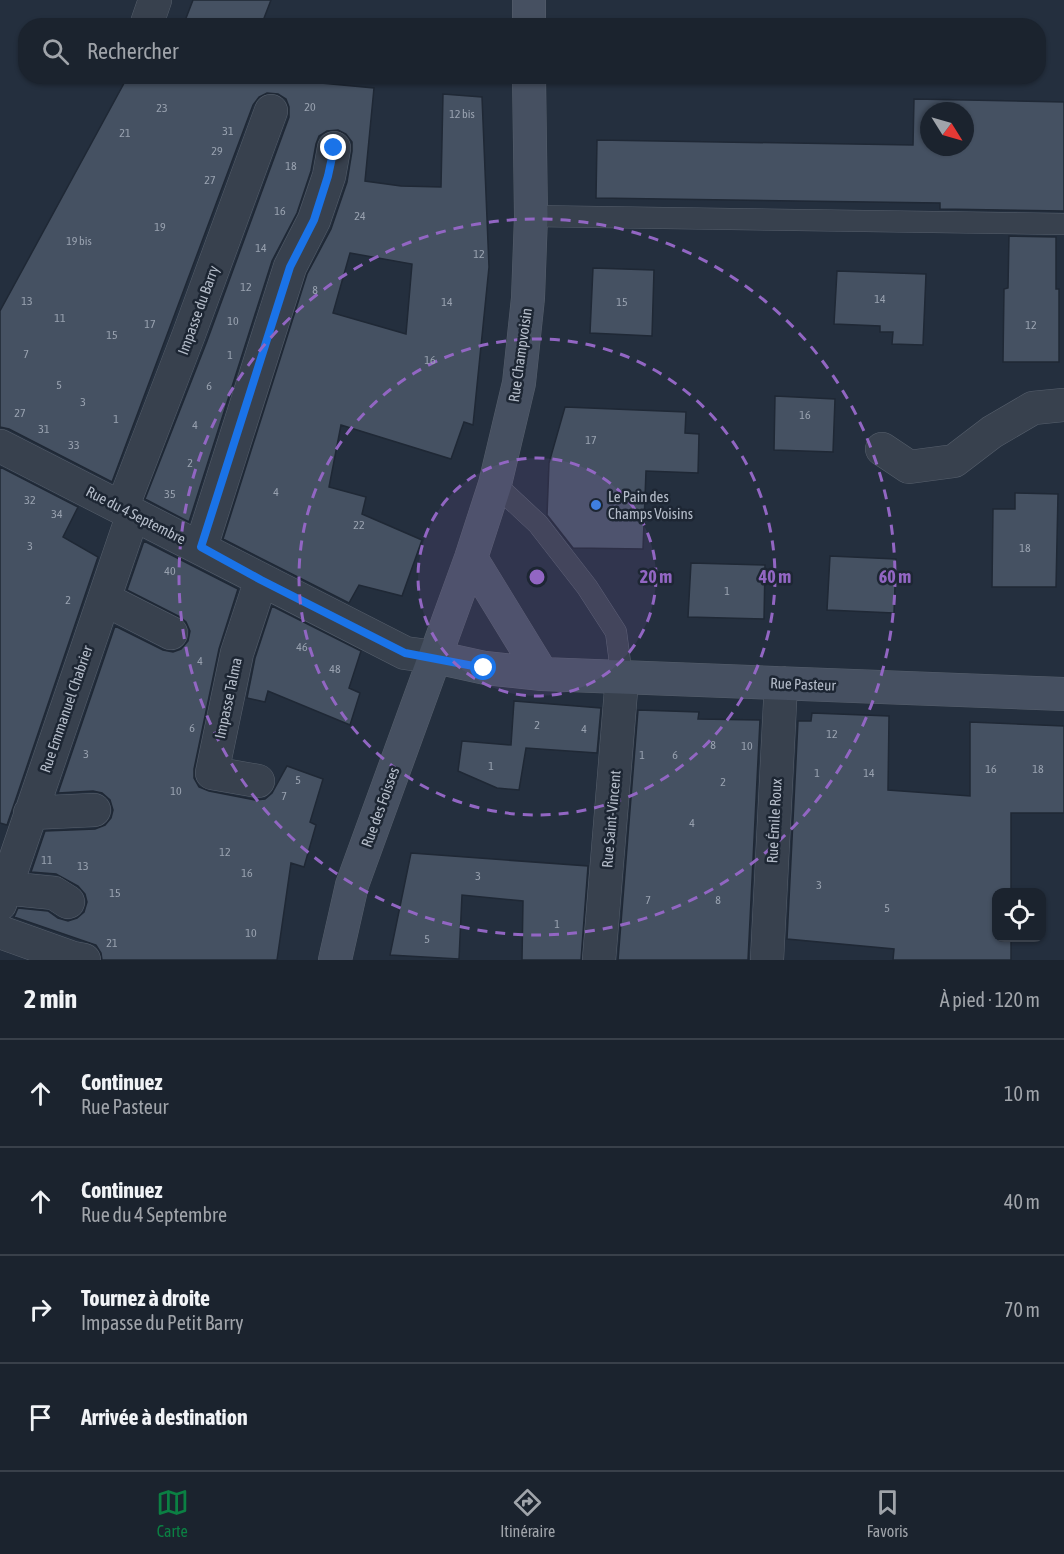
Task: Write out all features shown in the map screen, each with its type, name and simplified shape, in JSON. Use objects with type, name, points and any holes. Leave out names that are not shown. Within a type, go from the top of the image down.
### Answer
[{"type":"main road","points":[[528,0],[529,18]]},
{"type":"main road","name":"Rue Champvoisin","points":[[435,657],[495,484],[519,383],[528,298],[531,216],[529,84]]},
{"type":"main road","points":[[471,558],[542,674]]},
{"type":"main road","name":"Rue Pasteur","points":[[435,657],[484,668],[542,674],[1064,694]]},
{"type":"main road","name":"Rue des Foisses","points":[[335,960],[352,885],[435,657]]},
{"type":"street","points":[[149,18],[155,0]]},
{"type":"street","name":"Impasse du Barry","points":[[127,511],[271,111]]},
{"type":"street","points":[[201,547],[290,267],[314,220],[334,148]]},
{"type":"street","points":[[882,449],[909,467],[954,461],[992,432],[1033,408],[1064,405]]},
{"type":"street","name":"Rue du 4 Septembre","points":[[0,446],[405,653],[435,657]]},
{"type":"street","name":"Rue Emmanuel Chabrier","points":[[2,896],[104,599],[127,511]]},
{"type":"street","name":"Impasse Talma","points":[[258,781],[212,773],[237,653],[261,580]]},
{"type":"street","points":[[104,599],[171,633]]},
{"type":"street","name":"Rue Saint-Vincent","points":[[599,960],[622,678]]},
{"type":"street","name":"Rue Émile Roux","points":[[767,960],[781,683]]},
{"type":"street","points":[[30,813],[94,810]]},
{"type":"street","points":[[2,896],[54,893],[68,902]]},
{"type":"street","points":[[0,932],[84,960]]},
{"type":"lane","points":[[531,216],[1064,224]]},
{"type":"lane","points":[[495,484],[538,524],[593,596],[616,632],[622,678]]},
{"type":"building","points":[[193,0],[271,0],[264,18],[186,18]]},
{"type":"building","points":[[124,84],[331,84],[374,88],[365,181],[401,186],[441,187],[443,94],[482,97],[489,267],[473,425],[464,422],[451,459],[341,425],[329,487],[366,497],[362,514],[422,540],[402,596],[359,585],[349,603],[223,539],[307,274],[331,229],[347,182],[352,142],[346,134],[338,130],[327,131],[319,136],[311,171],[297,213],[272,261],[189,522],[145,499],[207,341],[289,117],[286,99],[278,94],[267,93],[259,97],[253,105],[112,482],[9,429],[0,427],[0,311]],"holes":[[[350,253],[412,264],[406,334],[333,313]]]},
{"type":"building","points":[[914,99],[1064,102],[1064,211],[940,209],[940,203],[596,198],[597,140],[913,145]]},
{"type":"building","points":[[1009,236],[1056,237],[1059,362],[1003,362],[1004,289],[1008,288]]},
{"type":"building","points":[[593,268],[654,270],[652,336],[590,333]]},
{"type":"building","points":[[837,271],[926,274],[923,345],[892,344],[893,332],[880,332],[880,326],[834,324]]},
{"type":"building","points":[[775,396],[835,399],[833,452],[774,450]]},
{"type":"building","points":[[565,407],[686,412],[685,433],[699,434],[698,473],[646,471],[643,549],[573,548],[547,515],[549,463]]},
{"type":"building","points":[[0,467],[78,507],[63,537],[98,557],[7,825],[0,823]]},
{"type":"building","points":[[1015,493],[1058,494],[1056,587],[992,587],[993,509],[1015,509]]},
{"type":"building","points":[[144,541],[238,589],[219,649],[194,769],[194,778],[199,787],[255,800],[265,799],[272,793],[287,766],[323,779],[310,822],[316,825],[304,867],[291,863],[277,960],[102,960],[96,945],[14,917],[18,908],[48,911],[68,921],[84,912],[87,902],[85,894],[78,886],[56,874],[31,872],[45,831],[95,829],[105,825],[111,818],[113,810],[110,800],[102,793],[93,791],[58,793],[115,626],[163,650],[173,652],[181,649],[188,641],[190,631],[186,622],[127,590]]},
{"type":"building","points":[[830,556],[896,559],[894,613],[827,610]]},
{"type":"building","points":[[691,563],[765,565],[764,619],[688,617]]},
{"type":"building","points":[[272,606],[361,651],[349,688],[360,693],[350,725],[268,691],[265,702],[247,698],[255,658]]},
{"type":"building","points":[[514,701],[601,708],[597,753],[526,748],[519,790],[497,788],[458,771],[462,741],[511,745]]},
{"type":"building","points":[[638,710],[699,712],[698,719],[760,720],[748,960],[618,960]]},
{"type":"building","points":[[812,713],[889,716],[888,790],[970,796],[970,722],[1064,726],[1064,813],[1011,813],[1011,888],[992,888],[992,942],[1011,942],[1011,960],[893,960],[894,949],[787,939],[798,721],[811,721]]},
{"type":"building","points":[[411,853],[588,866],[581,960],[522,960],[523,901],[462,895],[459,959],[390,955]]},
{"type":"place","name":"Le Pain des Champs Voisins","points":[[596,505]]},
{"type":"route","points":[[334,148],[314,220],[290,267],[201,547],[405,653],[484,668]]}]
